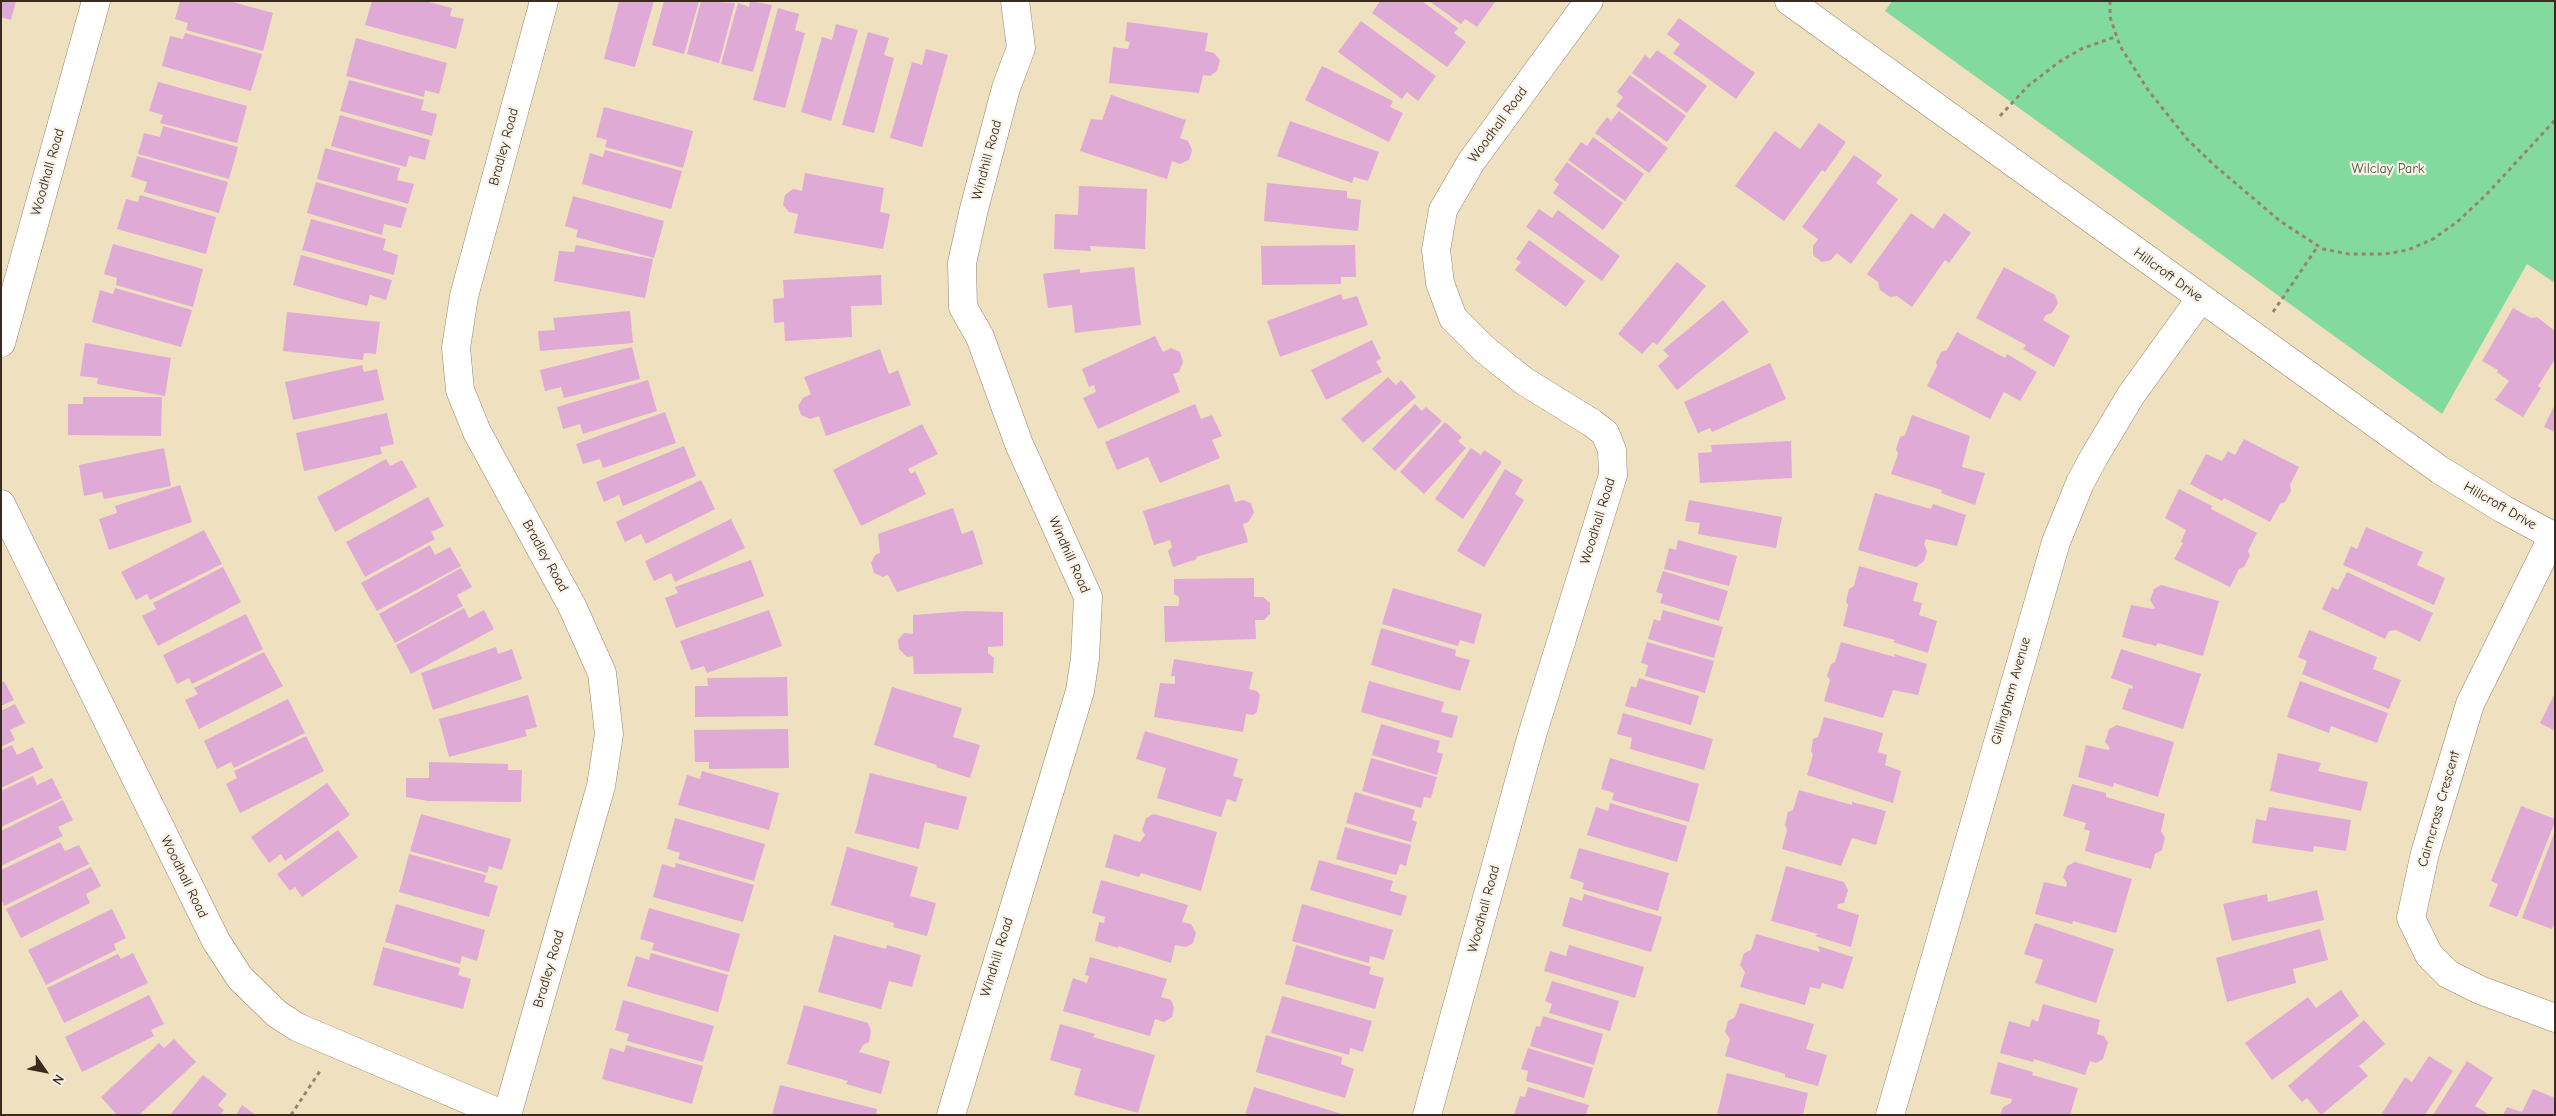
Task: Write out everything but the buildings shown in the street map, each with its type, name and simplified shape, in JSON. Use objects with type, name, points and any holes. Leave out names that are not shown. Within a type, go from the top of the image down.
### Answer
[{"type":"street","name":"Woodhall Road","points":[[1,343],[96,1]]},
{"type":"street","name":"Bradley Road","points":[[505,1115],[601,786],[609,734],[602,673],[572,606],[477,432],[460,390],[456,348],[464,296],[544,1]]},
{"type":"street","name":"Windhill Road","points":[[951,1115],[1080,691],[1085,658],[1088,597],[1019,444],[980,337],[963,307],[962,263],[974,209],[1006,88],[1021,48],[1015,1]]},
{"type":"street","name":"Woodhall Road","points":[[1427,1115],[1532,735],[1613,475],[1612,450],[1605,433],[1524,380],[1484,349],[1453,318],[1440,283],[1436,250],[1443,210],[1471,162],[1589,1]]},
{"type":"street","name":"Hillcroft Drive","points":[[1789,1],[2440,470],[2503,509],[2554,536]]},
{"type":"street","name":"Gillingham Avenue","points":[[1890,1115],[2056,542],[2080,483],[2094,457],[2132,395],[2201,298]]},
{"type":"street","name":"Woodhall Road","points":[[1,504],[216,941],[240,978],[277,1014],[297,1027],[505,1115]]},
{"type":"street","name":"Cairncross Crescent","points":[[2554,536],[2470,704],[2425,853],[2411,918],[2429,955],[2448,974],[2480,990],[2555,1018]]},
{"type":"path","points":[[2110,1],[2110,17],[2115,37],[2148,90],[2187,140],[2280,221],[2318,246],[2361,255],[2385,254],[2420,246],[2457,222],[2469,211],[2514,166],[2555,120]]},
{"type":"path","points":[[2008,106],[2035,80],[2059,62],[2080,49],[2115,37]]},
{"type":"path","points":[[2280,302],[2318,246]]},
{"type":"path","points":[[291,1115],[316,1078]]},
{"type":"green space","name":"Wilclay Park","points":[[1892,1],[2555,1],[2555,283],[2527,264],[2442,414],[1885,11]]}]
